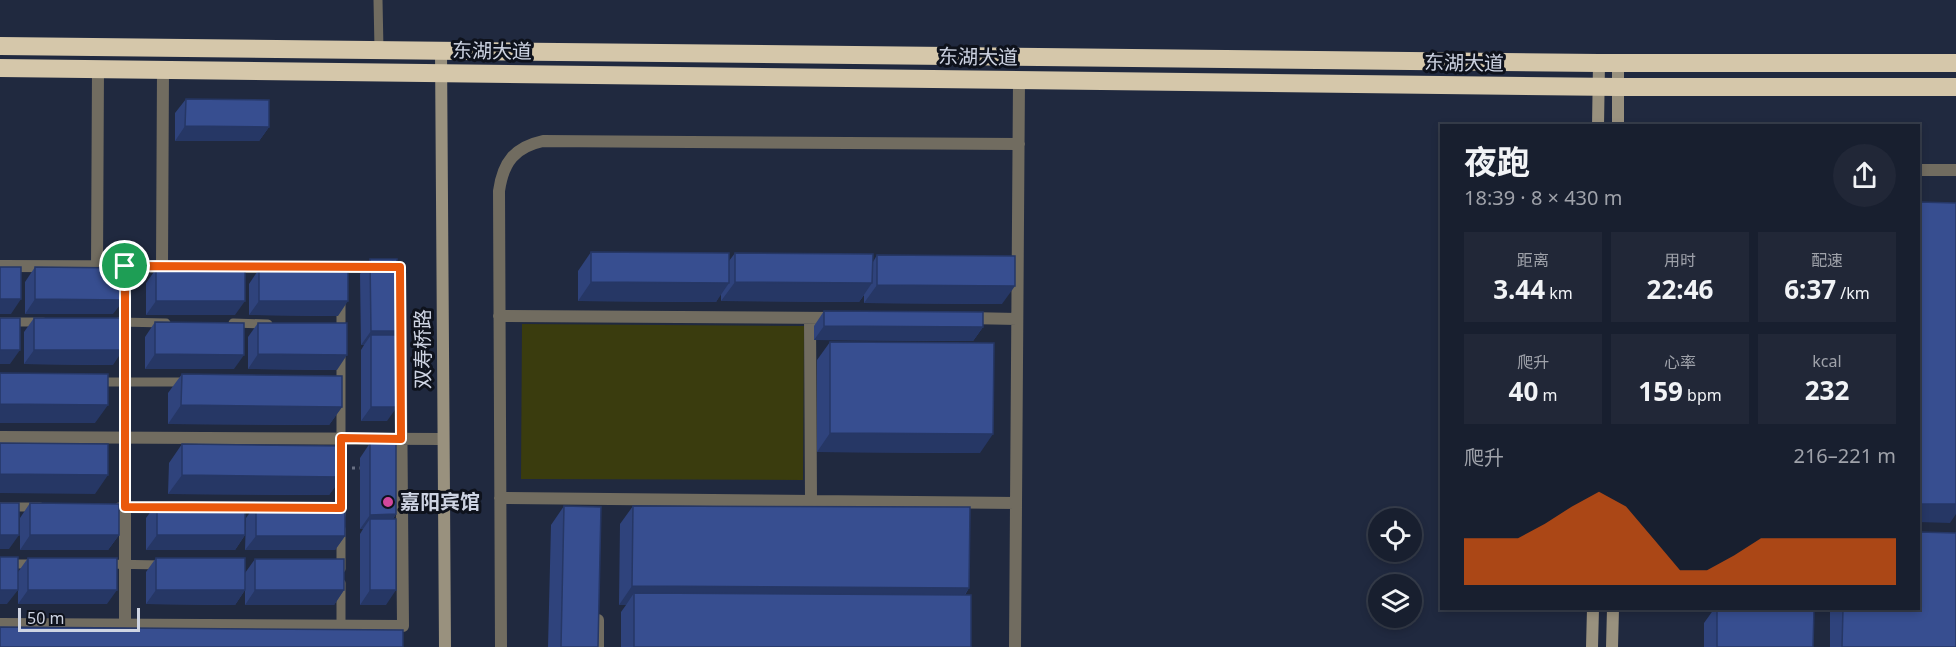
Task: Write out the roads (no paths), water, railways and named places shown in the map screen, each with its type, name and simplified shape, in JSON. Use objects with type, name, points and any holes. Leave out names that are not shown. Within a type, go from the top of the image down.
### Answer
[{"type":"highway","name":"东湖大道","points":[[0,46],[1599,63],[1956,63]]},
{"type":"highway","name":"东湖大道","points":[[0,68],[1598,87],[1956,87]]},
{"type":"street","name":"双寿桥路","points":[[441,50],[445,647]]},
{"type":"street","points":[[1598,124],[1599,63]]},
{"type":"street","points":[[1618,63],[1618,124]]},
{"type":"street","points":[[97,266],[98,69]]},
{"type":"street","points":[[162,266],[163,70]]},
{"type":"street","points":[[1015,647],[1019,80]]},
{"type":"street","points":[[501,647],[500,183],[501,175],[512,156],[527,144],[543,141],[1019,144]]},
{"type":"street","points":[[1920,170],[1956,170]]},
{"type":"street","points":[[0,266],[162,266],[341,273],[400,267],[403,626],[0,624]]},
{"type":"street","points":[[125,266],[119,322],[125,382],[125,437],[119,507],[125,564],[125,625]]},
{"type":"street","points":[[499,316],[845,318]]},
{"type":"street","points":[[810,318],[811,501]]},
{"type":"street","points":[[960,318],[1017,319]]},
{"type":"street","points":[[0,437],[443,439]]},
{"type":"street","points":[[500,498],[599,504],[811,501],[1016,503]]},
{"type":"street","points":[[1592,647],[1593,610]]},
{"type":"street","points":[[1612,647],[1613,610]]},
{"type":"street","points":[[598,613],[598,647]]},
{"type":"lane","points":[[378,0],[379,49]]},
{"type":"lane","points":[[341,290],[341,626]]},
{"type":"lane","points":[[0,322],[57,322]]},
{"type":"lane","points":[[119,322],[173,323]]},
{"type":"lane","points":[[221,323],[281,324]]},
{"type":"lane","points":[[329,324],[341,324]]},
{"type":"lane","points":[[80,382],[197,382]]},
{"type":"lane","points":[[329,382],[341,382]]},
{"type":"lane","points":[[0,507],[45,507]]},
{"type":"lane","points":[[119,507],[173,508]]},
{"type":"lane","points":[[221,508],[281,508]]},
{"type":"lane","points":[[329,508],[341,508]]},
{"type":"lane","points":[[0,564],[45,564]]},
{"type":"lane","points":[[91,564],[173,565]]},
{"type":"lane","points":[[329,566],[341,566]]},
{"type":"place","name":"嘉阳宾馆","points":[[388,502]]}]
